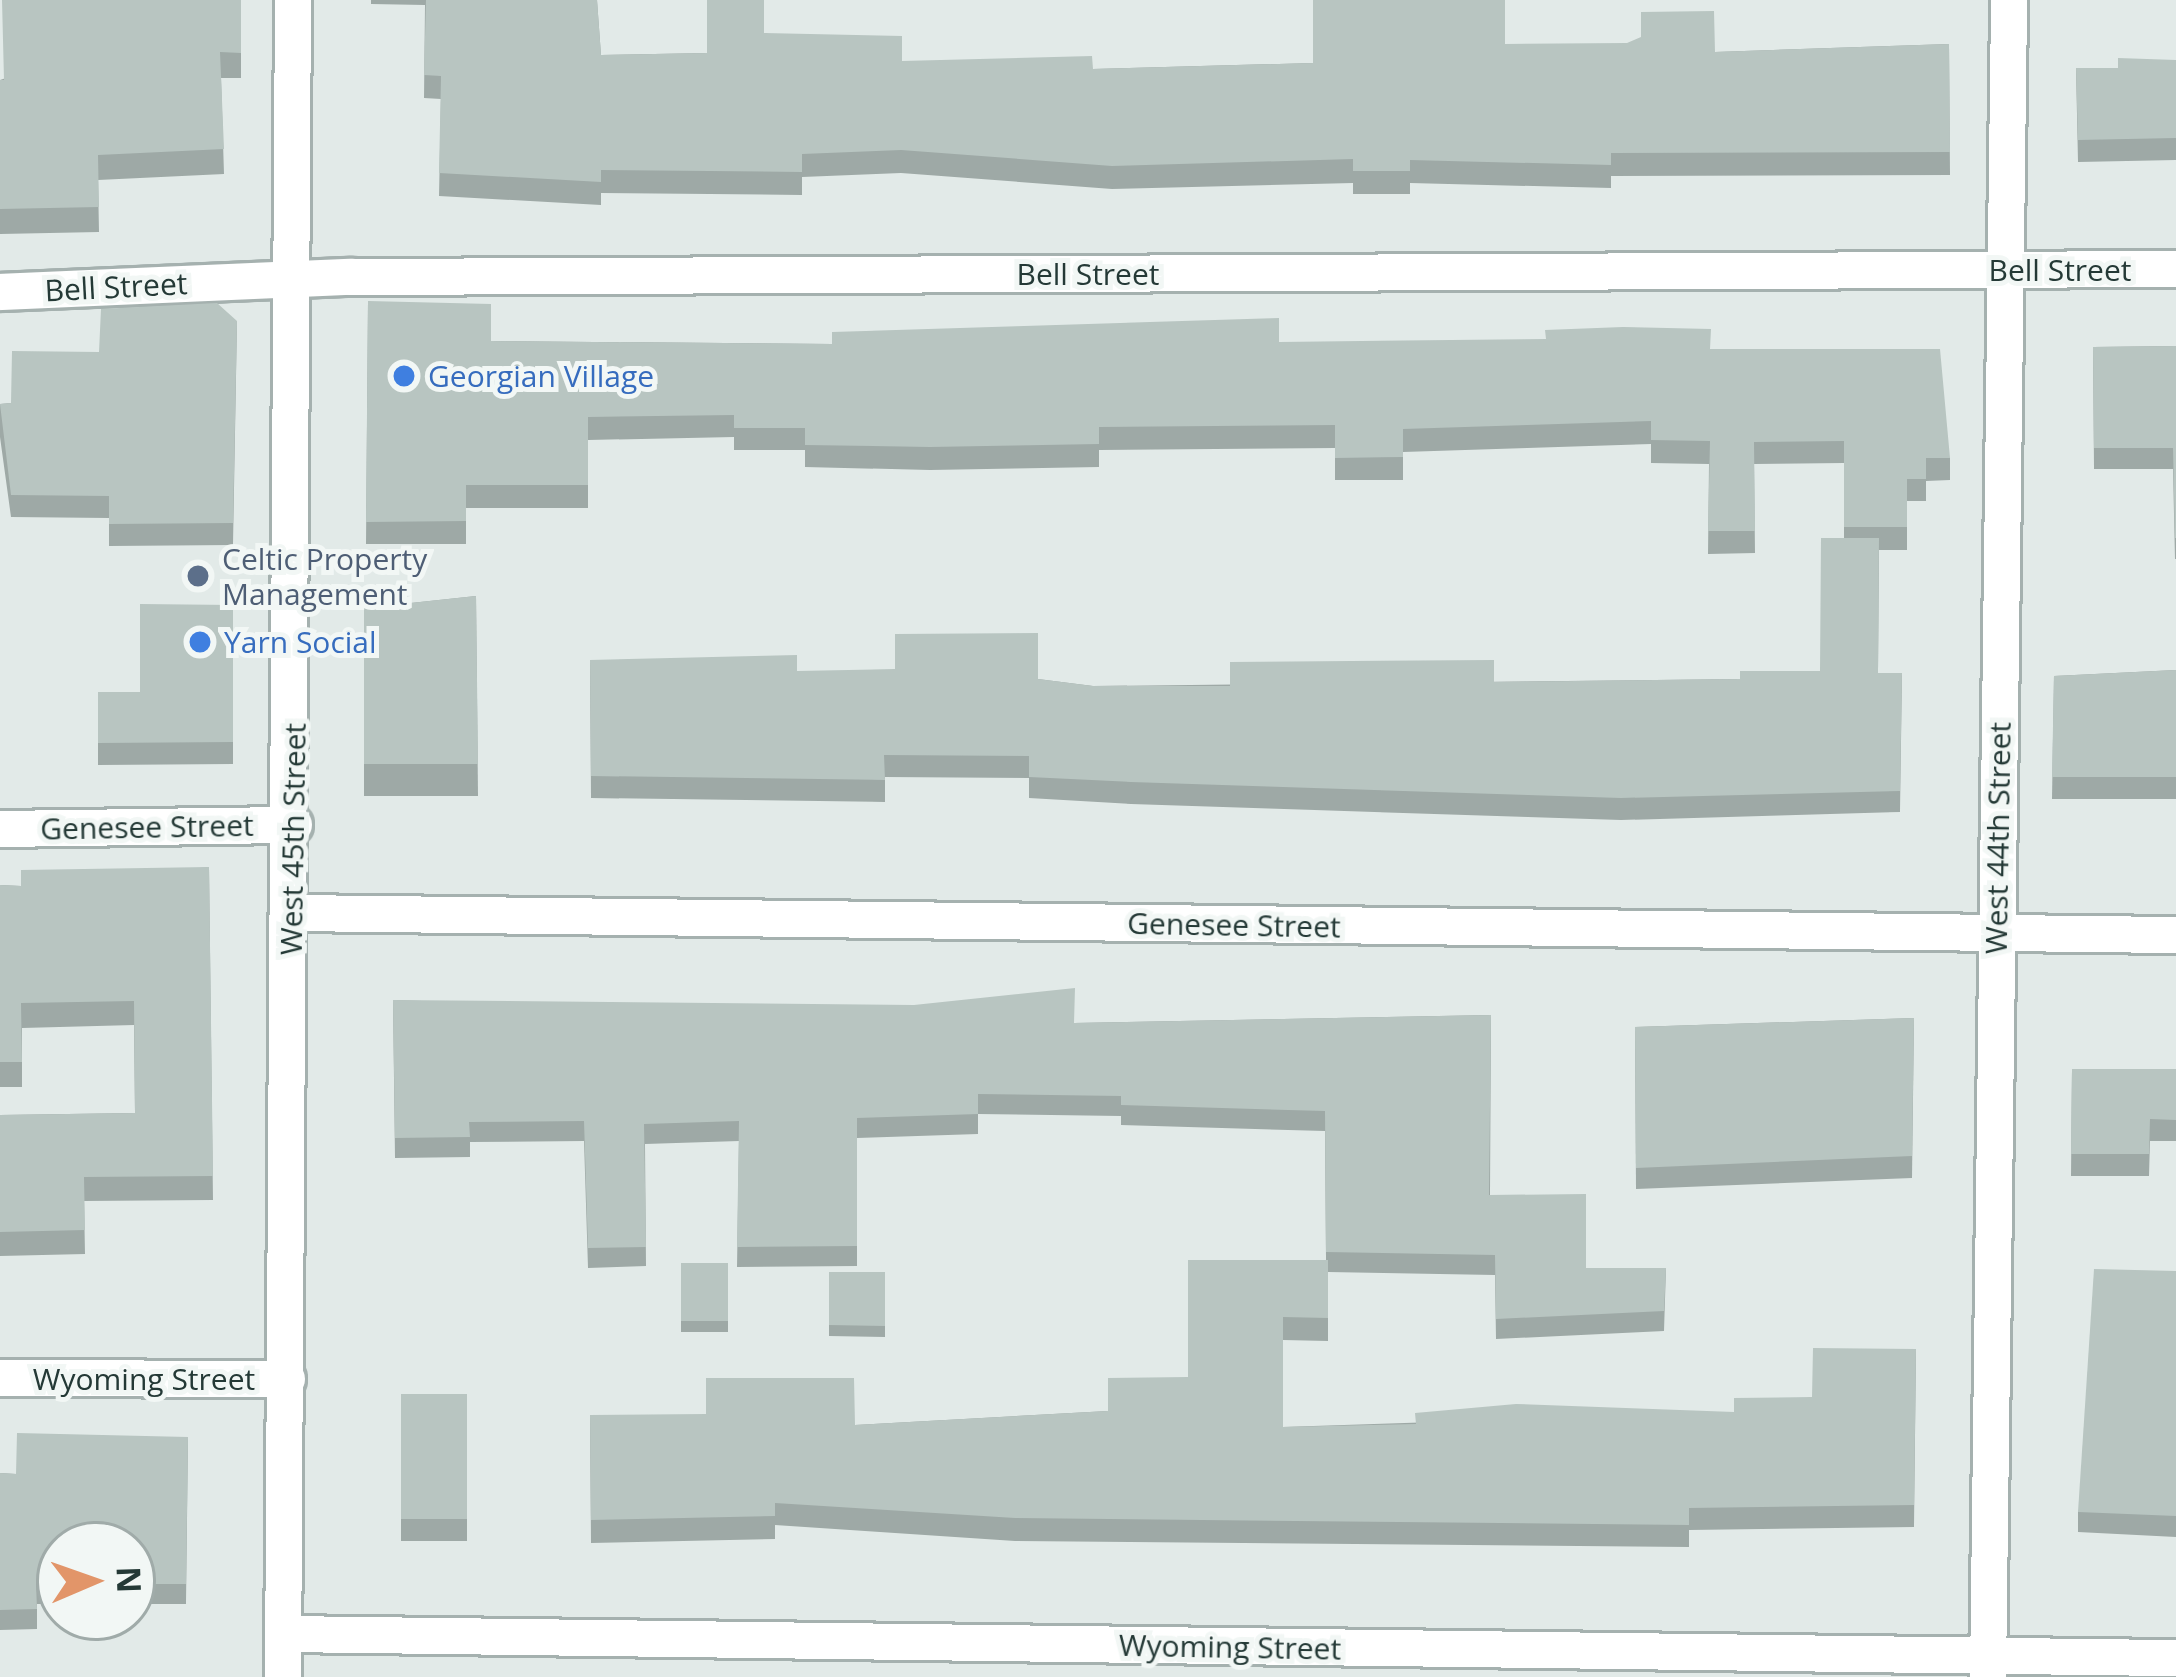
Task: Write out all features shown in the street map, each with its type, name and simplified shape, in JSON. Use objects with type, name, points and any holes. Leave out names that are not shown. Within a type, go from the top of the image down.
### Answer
[{"type":"street","name":"West 45th Street","points":[[284,1677],[297,278],[293,0]]},
{"type":"street","name":"West 44th Street","points":[[1988,1667],[2008,0]]},
{"type":"street","name":"Bell Street","points":[[0,292],[297,278],[2176,269]]},
{"type":"street","name":"Genesee Street","points":[[0,829],[294,825]]},
{"type":"street","name":"Genesee Street","points":[[292,913],[2176,935]]},
{"type":"street","name":"Wyoming Street","points":[[0,1378],[287,1379]]},
{"type":"street","name":"Wyoming Street","points":[[284,1634],[1988,1667],[2176,1658]]},
{"type":"building","points":[[2,0],[241,0],[241,53],[220,52],[224,149],[98,155],[99,207],[0,209]]},
{"type":"building","points":[[426,0],[597,0],[601,55],[707,53],[707,0],[764,0],[764,33],[902,36],[902,61],[1092,56],[1093,69],[1313,63],[1313,0],[1505,0],[1505,44],[1627,43],[1641,37],[1641,12],[1714,11],[1715,52],[1949,44],[1950,152],[1611,153],[1611,165],[1410,160],[1410,171],[1353,171],[1353,159],[1112,166],[901,150],[802,154],[802,172],[601,170],[601,182],[439,173],[441,76],[424,75]]},
{"type":"building","points":[[2118,58],[2176,60],[2176,138],[2078,140],[2076,68],[2118,68]]},
{"type":"building","points":[[368,301],[491,304],[491,341],[832,344],[832,332],[1279,318],[1279,342],[1546,339],[1545,330],[1623,327],[1711,329],[1710,349],[1940,349],[1950,458],[1926,458],[1926,479],[1907,479],[1907,527],[1844,527],[1844,441],[1754,442],[1755,531],[1708,531],[1710,441],[1651,440],[1651,421],[1403,429],[1403,457],[1335,458],[1335,425],[1099,427],[1099,444],[930,447],[805,445],[805,428],[734,428],[734,415],[588,417],[588,485],[466,485],[466,521],[366,522]]},
{"type":"building","points":[[217,303],[237,321],[233,523],[109,524],[109,496],[11,495],[0,404],[11,403],[12,351],[99,352],[101,309]]},
{"type":"building","points":[[2176,346],[2175,538],[2173,448],[2094,448],[2093,347]]},
{"type":"building","points":[[1821,538],[1879,538],[1878,673],[1902,673],[1900,791],[1621,798],[1131,782],[1029,777],[1029,756],[884,755],[885,780],[591,776],[590,660],[797,655],[797,671],[895,669],[895,634],[1038,633],[1038,679],[1093,686],[1230,686],[1230,662],[1494,660],[1494,682],[1740,679],[1740,671],[1820,671]]},
{"type":"building","points":[[476,596],[478,764],[364,764],[364,608]]},
{"type":"building","points":[[140,604],[233,605],[233,742],[98,743],[98,692],[140,692]]},
{"type":"building","points":[[2176,670],[2176,777],[2052,777],[2054,676]]},
{"type":"building","points":[[209,867],[213,1176],[84,1177],[85,1230],[0,1232],[0,1115],[135,1113],[134,1001],[21,1003],[22,1062],[0,1062],[0,885],[21,886],[21,870]]},
{"type":"building","points":[[1075,988],[1074,1023],[1491,1015],[1489,1195],[1586,1194],[1586,1268],[1666,1268],[1664,1311],[1496,1319],[1495,1255],[1326,1252],[1325,1111],[1121,1105],[1121,1096],[978,1094],[978,1114],[857,1118],[857,1246],[737,1247],[739,1121],[644,1124],[646,1247],[588,1248],[584,1121],[469,1122],[470,1137],[395,1138],[393,1000],[914,1005]]},
{"type":"building","points":[[1914,1018],[1912,1156],[1636,1168],[1635,1027]]},
{"type":"building","points":[[2072,1069],[2176,1069],[2176,1120],[2150,1119],[2149,1154],[2071,1154]]},
{"type":"building","points":[[1188,1260],[1328,1260],[1328,1318],[1283,1317],[1283,1427],[1416,1424],[1415,1413],[1516,1404],[1734,1412],[1734,1398],[1812,1397],[1813,1348],[1916,1349],[1914,1505],[1689,1508],[1689,1525],[1015,1518],[775,1503],[775,1516],[591,1520],[590,1415],[706,1414],[706,1378],[854,1378],[855,1425],[1108,1411],[1108,1378],[1188,1377]]},
{"type":"building","points":[[681,1263],[728,1263],[728,1321],[681,1321]]},
{"type":"building","points":[[2094,1269],[2176,1271],[2176,1516],[2078,1512]]},
{"type":"building","points":[[829,1272],[885,1272],[885,1326],[829,1325]]},
{"type":"building","points":[[401,1394],[467,1394],[467,1519],[401,1519]]},
{"type":"building","points":[[17,1433],[188,1437],[186,1584],[156,1584],[156,1521],[36,1521],[36,1609],[0,1610],[0,1473],[16,1474]]},
{"type":"place","name":"Georgian Village","points":[[404,376]]},
{"type":"place","name":"Celtic Property Management","points":[[198,576]]},
{"type":"place","name":"Yarn Social","points":[[200,642]]}]
